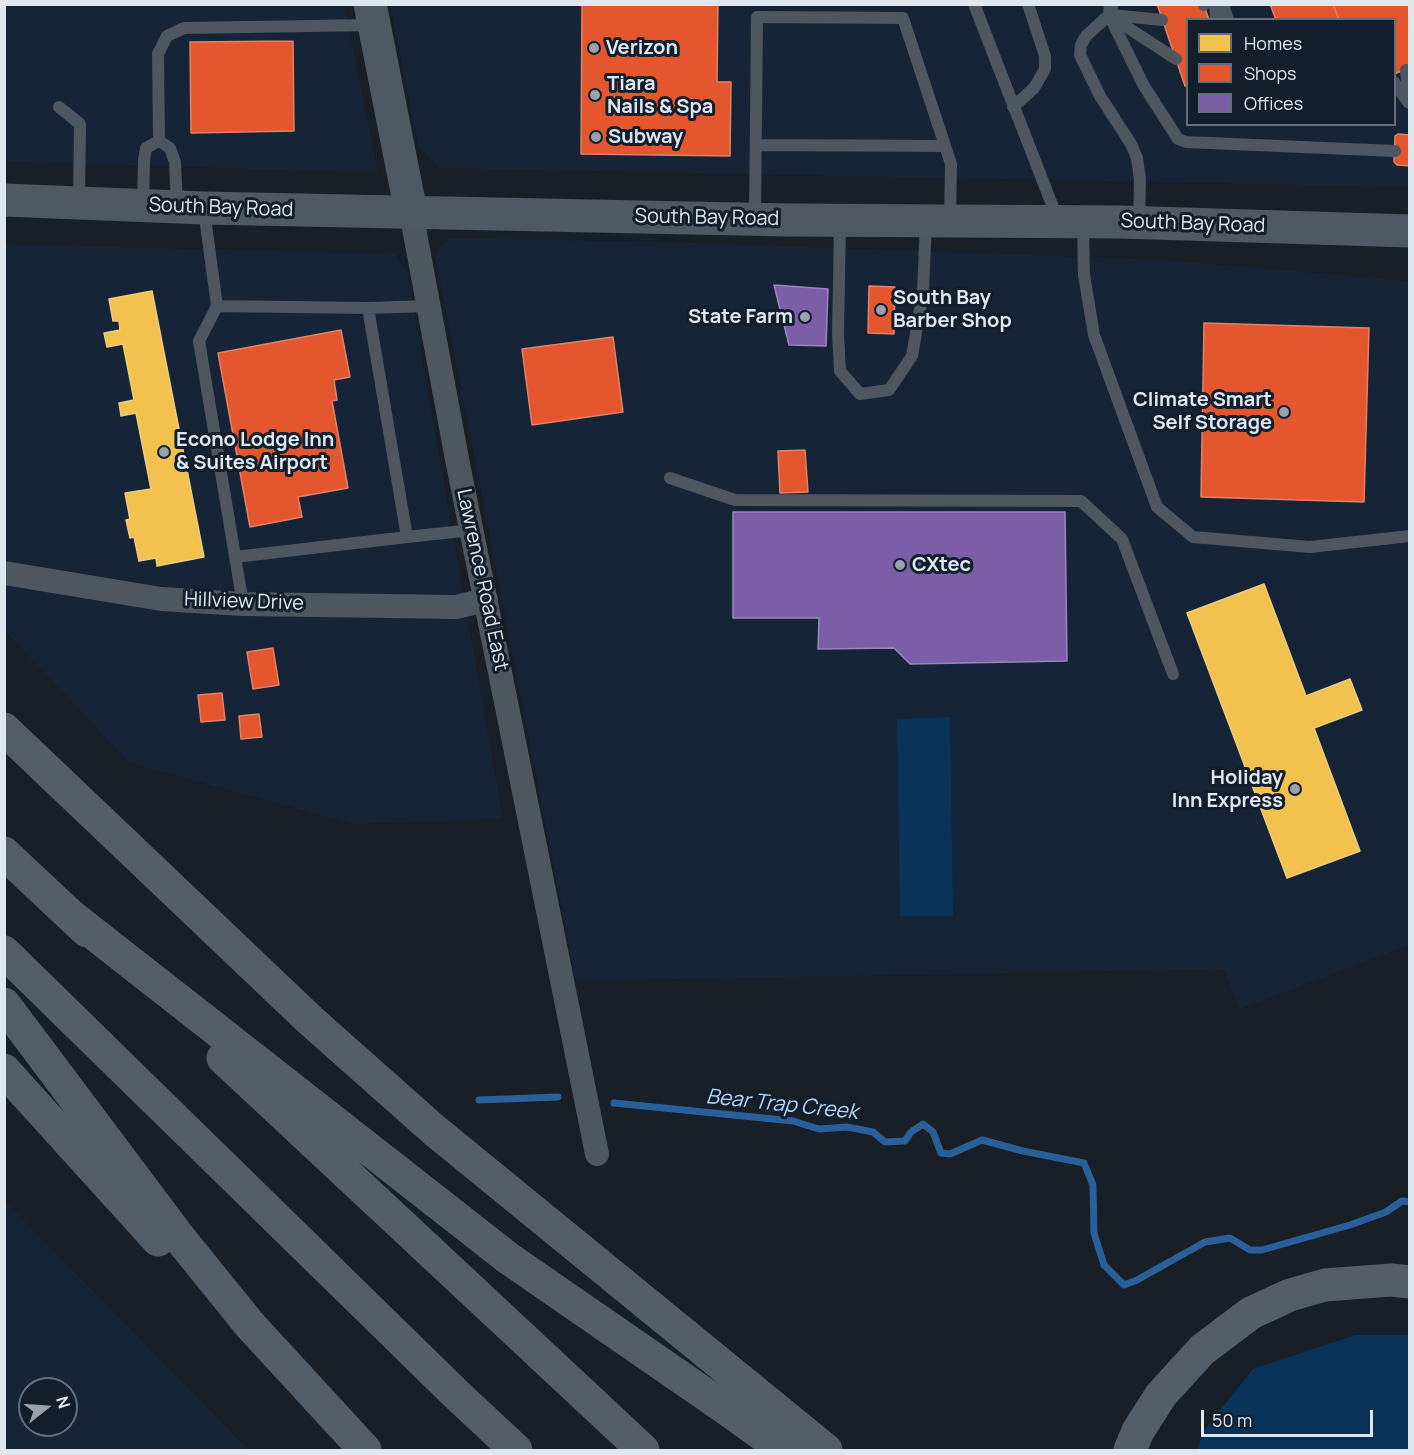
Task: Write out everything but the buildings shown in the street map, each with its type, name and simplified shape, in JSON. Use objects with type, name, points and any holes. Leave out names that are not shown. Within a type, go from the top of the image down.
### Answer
[{"type":"highway","points":[[4,729],[310,1020],[434,1130],[826,1450]]},
{"type":"highway","points":[[4,853],[643,1450]]},
{"type":"highway","points":[[70,915],[508,1258],[784,1450]]},
{"type":"highway","points":[[4,952],[447,1386],[516,1450]]},
{"type":"highway","points":[[4,1004],[178,1236],[250,1325],[365,1450]]},
{"type":"highway","points":[[4,1070],[161,1244],[250,1325]]},
{"type":"highway","points":[[1130,1450],[1138,1431],[1161,1395],[1202,1350],[1251,1313],[1290,1295],[1325,1285],[1391,1280],[1410,1282]]},
{"type":"main road","name":"Lawrence Road East","points":[[372,15],[411,212]]},
{"type":"main road","name":"South Bay Road","points":[[4,200],[191,208],[755,219],[1139,222],[1410,231]]},
{"type":"main road","points":[[1301,227],[1410,251]]},
{"type":"street","name":"Lawrence Road East","points":[[411,212],[597,1154]]},
{"type":"street","name":"Hillview Drive","points":[[4,573],[161,599],[243,604],[456,607],[486,600]]},
{"type":"lane","points":[[974,4],[1013,107],[1070,221],[1084,275],[1094,335],[1157,507],[1193,537],[1310,547],[1410,536]]},
{"type":"lane","points":[[1013,107],[1034,87],[1045,69],[1045,56],[1028,4]]},
{"type":"lane","points":[[1112,7],[1162,20]]},
{"type":"lane","points":[[1112,7],[1176,59]]},
{"type":"lane","points":[[1112,7],[1144,86],[1178,140],[1395,151]]},
{"type":"lane","points":[[1112,7],[1086,36],[1081,45],[1080,54],[1100,96],[1131,144],[1137,158],[1140,180],[1139,222]]},
{"type":"lane","points":[[159,141],[158,54],[167,36],[184,28],[372,15]]},
{"type":"lane","points":[[755,219],[758,17],[903,18],[951,164],[923,292],[912,356],[890,390],[860,394],[840,371],[838,334],[840,220]]},
{"type":"lane","points":[[1406,70],[1409,102]]},
{"type":"lane","points":[[1396,83],[1409,102]]},
{"type":"lane","points":[[59,107],[80,124],[79,202]]},
{"type":"lane","points":[[143,206],[146,148],[159,141]]},
{"type":"lane","points":[[159,141],[170,148],[175,162],[191,208],[217,306],[199,341],[243,604]]},
{"type":"lane","points":[[756,145],[945,147]]},
{"type":"lane","points":[[217,306],[368,308],[428,306]]},
{"type":"lane","points":[[368,308],[407,537]]},
{"type":"lane","points":[[670,478],[735,500],[1081,501],[1122,539],[1173,674]]},
{"type":"lane","points":[[235,557],[472,530]]},
{"type":"shaded area","points":[[4,5],[344,5],[378,173],[5,161]]},
{"type":"shaded area","points":[[390,5],[1409,5],[1409,187],[440,168],[418,146]]},
{"type":"shaded area","points":[[450,238],[668,242],[1164,260],[1409,281],[1409,945],[1240,1009],[1223,969],[576,981],[435,256],[441,245]]},
{"type":"shaded area","points":[[5,244],[395,254],[407,271],[503,819],[353,824],[130,763],[5,631]]},
{"type":"shaded area","points":[[950,717],[953,916],[900,916],[897,719]]},
{"type":"shaded area","points":[[5,1201],[249,1450],[5,1450]]},
{"type":"shaded area","points":[[1356,1335],[1409,1335],[1409,1450],[1198,1450],[1202,1433],[1253,1369]]},
{"type":"waterway","name":"Bear Trap Creek","points":[[479,1100],[558,1097]]},
{"type":"waterway","name":"Bear Trap Creek","points":[[614,1103],[793,1121],[819,1129],[847,1127],[873,1132],[885,1142],[905,1141],[911,1132],[923,1124],[933,1132],[941,1153],[950,1154],[982,1140],[1084,1163],[1093,1185],[1094,1233],[1104,1265],[1124,1285],[1205,1242],[1230,1238],[1250,1250],[1262,1250],[1350,1225],[1386,1212],[1402,1201],[1410,1202]]},
{"type":"place","name":"Verizon","points":[[594,48]]},
{"type":"place","name":"Tiara Nails & Spa","points":[[595,95]]},
{"type":"place","name":"Subway","points":[[596,137]]},
{"type":"place","name":"South Bay Barber Shop","points":[[881,310]]},
{"type":"place","name":"State Farm","points":[[805,317]]},
{"type":"place","name":"Climate Smart Self Storage","points":[[1284,412]]},
{"type":"place","name":"Econo Lodge Inn & Suites Airport","points":[[164,452]]},
{"type":"place","name":"CXtec","points":[[900,565]]},
{"type":"place","name":"Holiday Inn Express","points":[[1295,789]]}]
